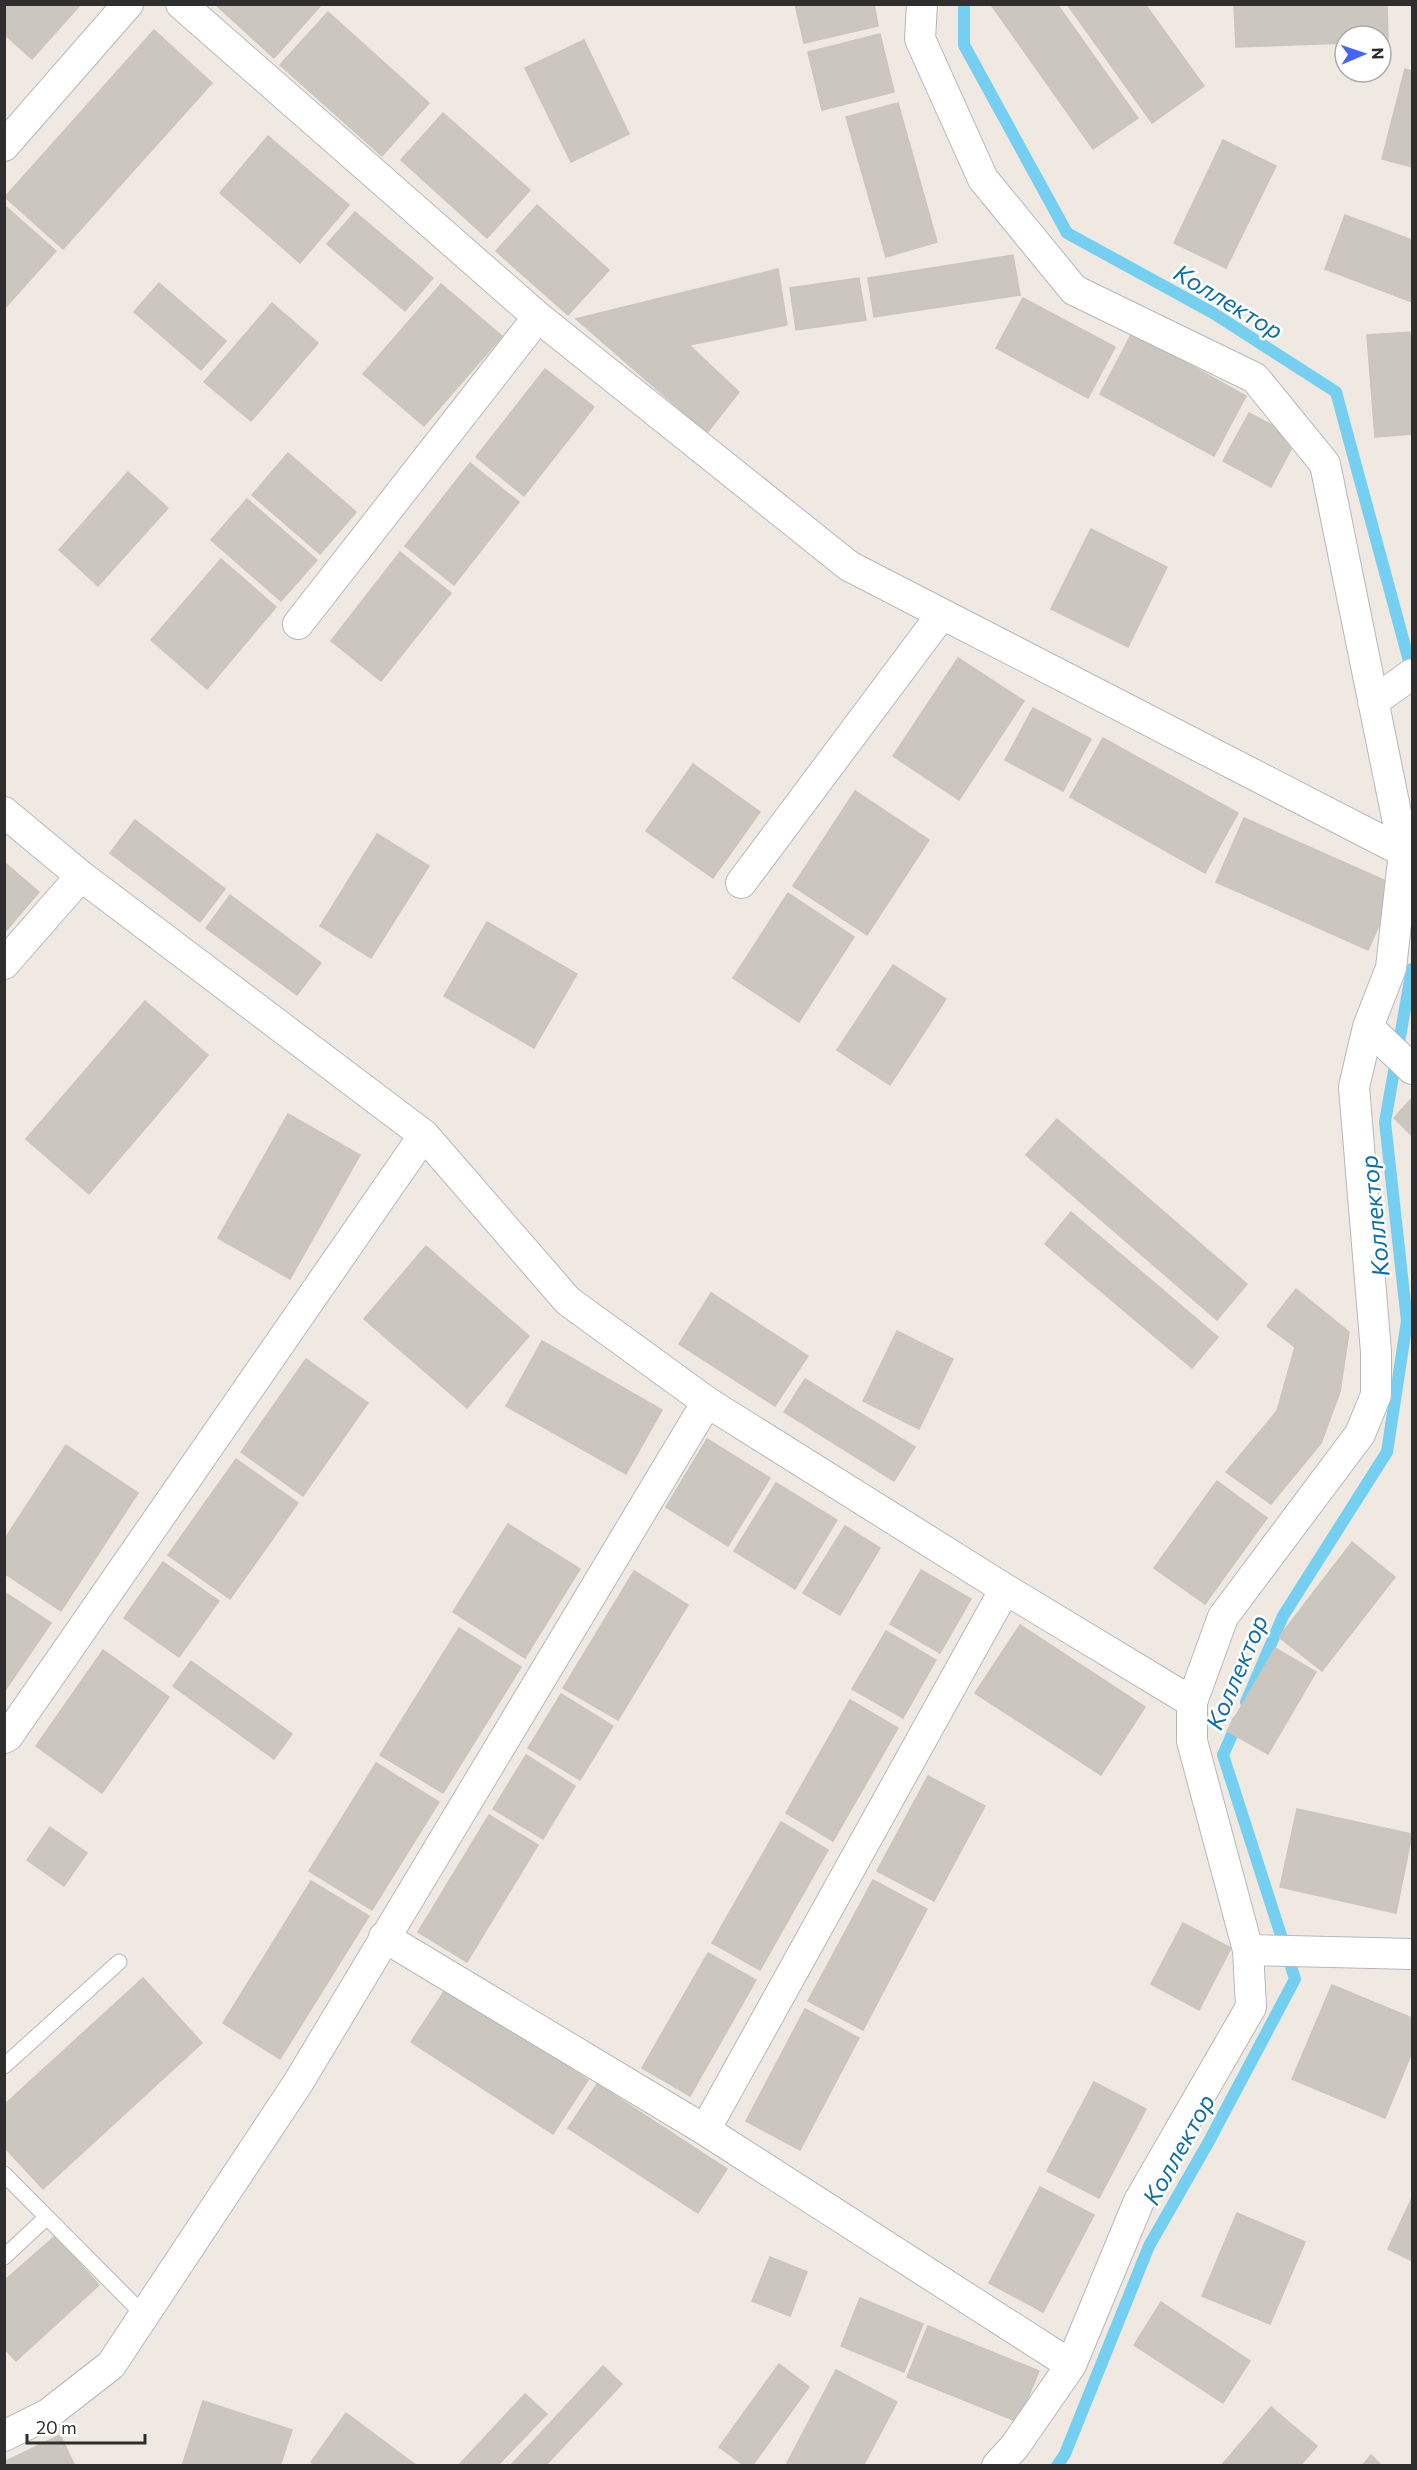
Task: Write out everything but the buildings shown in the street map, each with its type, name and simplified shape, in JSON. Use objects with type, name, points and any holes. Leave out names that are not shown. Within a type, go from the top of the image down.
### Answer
[{"type":"street","points":[[4,146],[128,4]]},
{"type":"street","points":[[181,4],[538,317],[849,566],[1404,852]]},
{"type":"street","points":[[922,4],[920,39],[983,179],[1074,290],[1255,378],[1325,464],[1404,852],[1391,969],[1368,1027],[1354,1087],[1376,1352],[1376,1395],[1360,1434],[1223,1617],[1192,1702],[1192,1741],[1248,1950],[1251,2007],[1139,2201],[1071,2365],[1015,2446],[997,2466]]},
{"type":"street","points":[[298,624],[538,317]]},
{"type":"street","points":[[741,884],[942,614]]},
{"type":"street","points":[[1373,702],[1413,674]]},
{"type":"street","points":[[4,812],[81,876],[424,1135],[568,1301],[707,1402],[1005,1589],[1192,1702]]},
{"type":"street","points":[[4,964],[81,876]]},
{"type":"street","points":[[1368,1027],[1413,1069]]},
{"type":"street","points":[[4,1738],[15,1726],[424,1135]]},
{"type":"street","points":[[4,2436],[48,2414],[111,2365],[298,2083],[707,1402]]},
{"type":"street","points":[[705,2130],[1005,1589]]},
{"type":"street","points":[[384,1937],[705,2130],[1071,2365]]},
{"type":"street","points":[[1248,1950],[1413,1954]]},
{"type":"lane","points":[[4,2066],[120,1962]]},
{"type":"lane","points":[[4,2174],[144,2314]]},
{"type":"lane","points":[[4,2257],[47,2217]]},
{"type":"waterway","name":"Коллектор","points":[[964,4],[964,45],[1067,233],[1213,313],[1336,392],[1412,672]]},
{"type":"waterway","name":"Коллектор","points":[[1246,1702],[1283,1616],[1387,1452],[1407,1321],[1385,1122],[1412,969]]},
{"type":"waterway","name":"Коллектор","points":[[1057,2466],[1065,2454],[1149,2246],[1208,2143],[1295,1979],[1223,1755],[1238,1721]]}]
